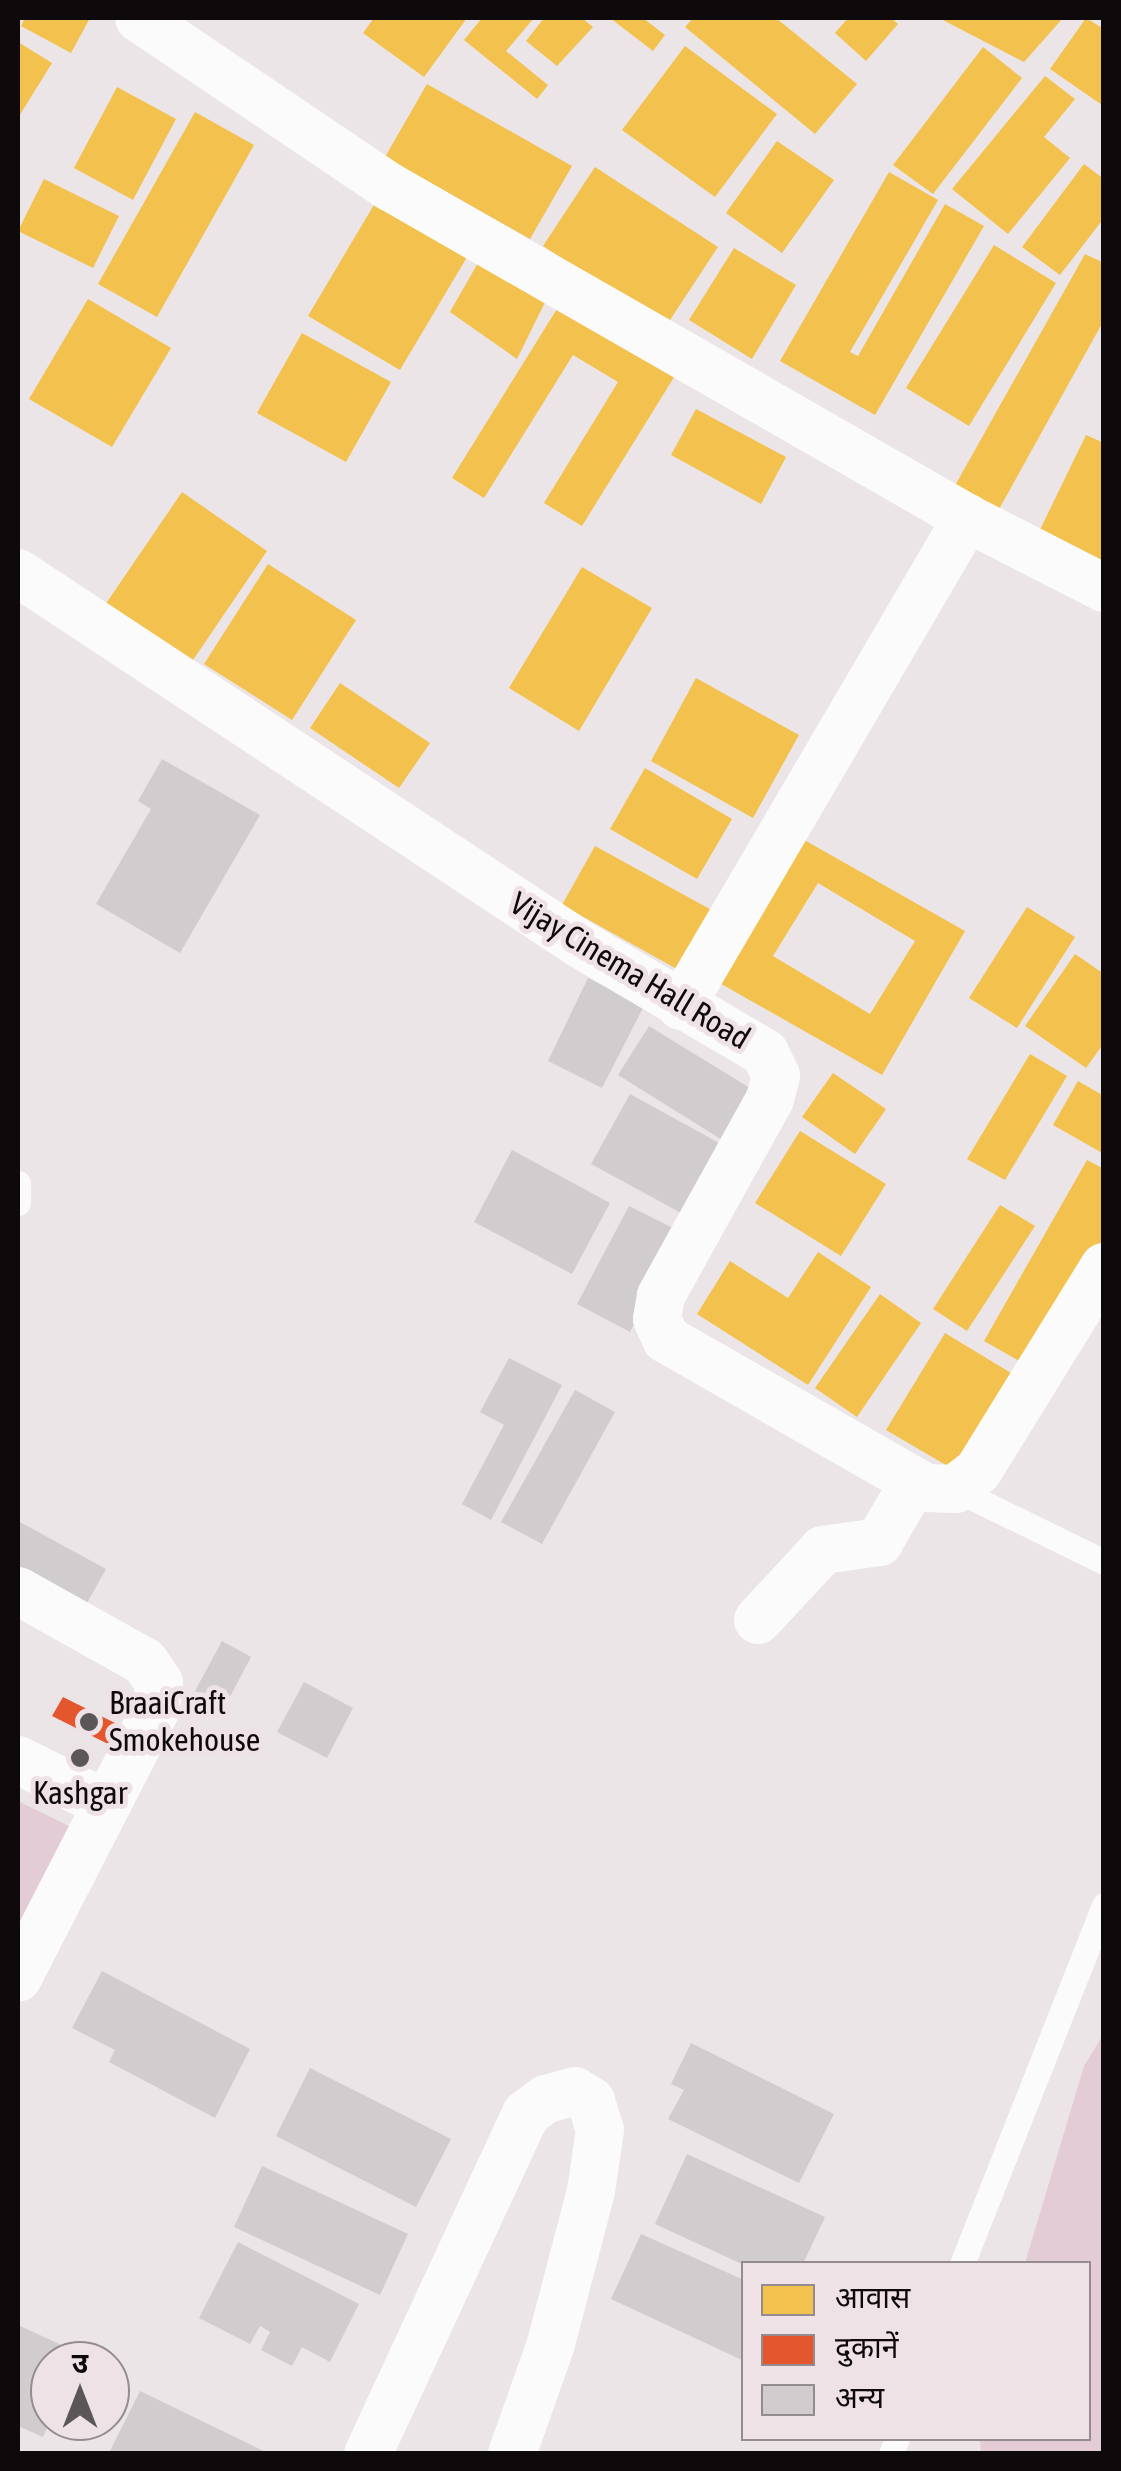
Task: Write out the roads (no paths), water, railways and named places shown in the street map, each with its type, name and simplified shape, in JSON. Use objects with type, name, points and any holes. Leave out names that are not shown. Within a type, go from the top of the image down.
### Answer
[{"type":"street","points":[[139,18],[390,187],[967,518],[1104,588]]},
{"type":"street","points":[[681,1006],[967,518]]},
{"type":"street","name":"Vijay Cinema Hall Road","points":[[18,572],[204,701],[681,1006],[764,1053],[776,1076],[770,1100],[661,1296],[657,1319],[666,1339],[934,1485]]},
{"type":"street","points":[[758,1620],[822,1550],[879,1542],[934,1485],[978,1471],[1104,1267]]},
{"type":"street","points":[[18,1591],[144,1662],[159,1683],[156,1709],[18,1978]]},
{"type":"street","points":[[18,1760],[106,1804]]},
{"type":"street","points":[[368,2454],[526,2114],[546,2099],[574,2091],[590,2101],[600,2130],[590,2192],[551,2344],[512,2454]]},
{"type":"lane","points":[[18,1183],[18,1203]]},
{"type":"lane","name":"Vijay Cinema Hall Road","points":[[934,1485],[1104,1562]]},
{"type":"lane","points":[[963,2261],[1104,1904]]},
{"type":"place","name":"BraaiCraft Smokehouse","points":[[89,1722]]},
{"type":"place","name":"Kashgar","points":[[80,1758]]}]
